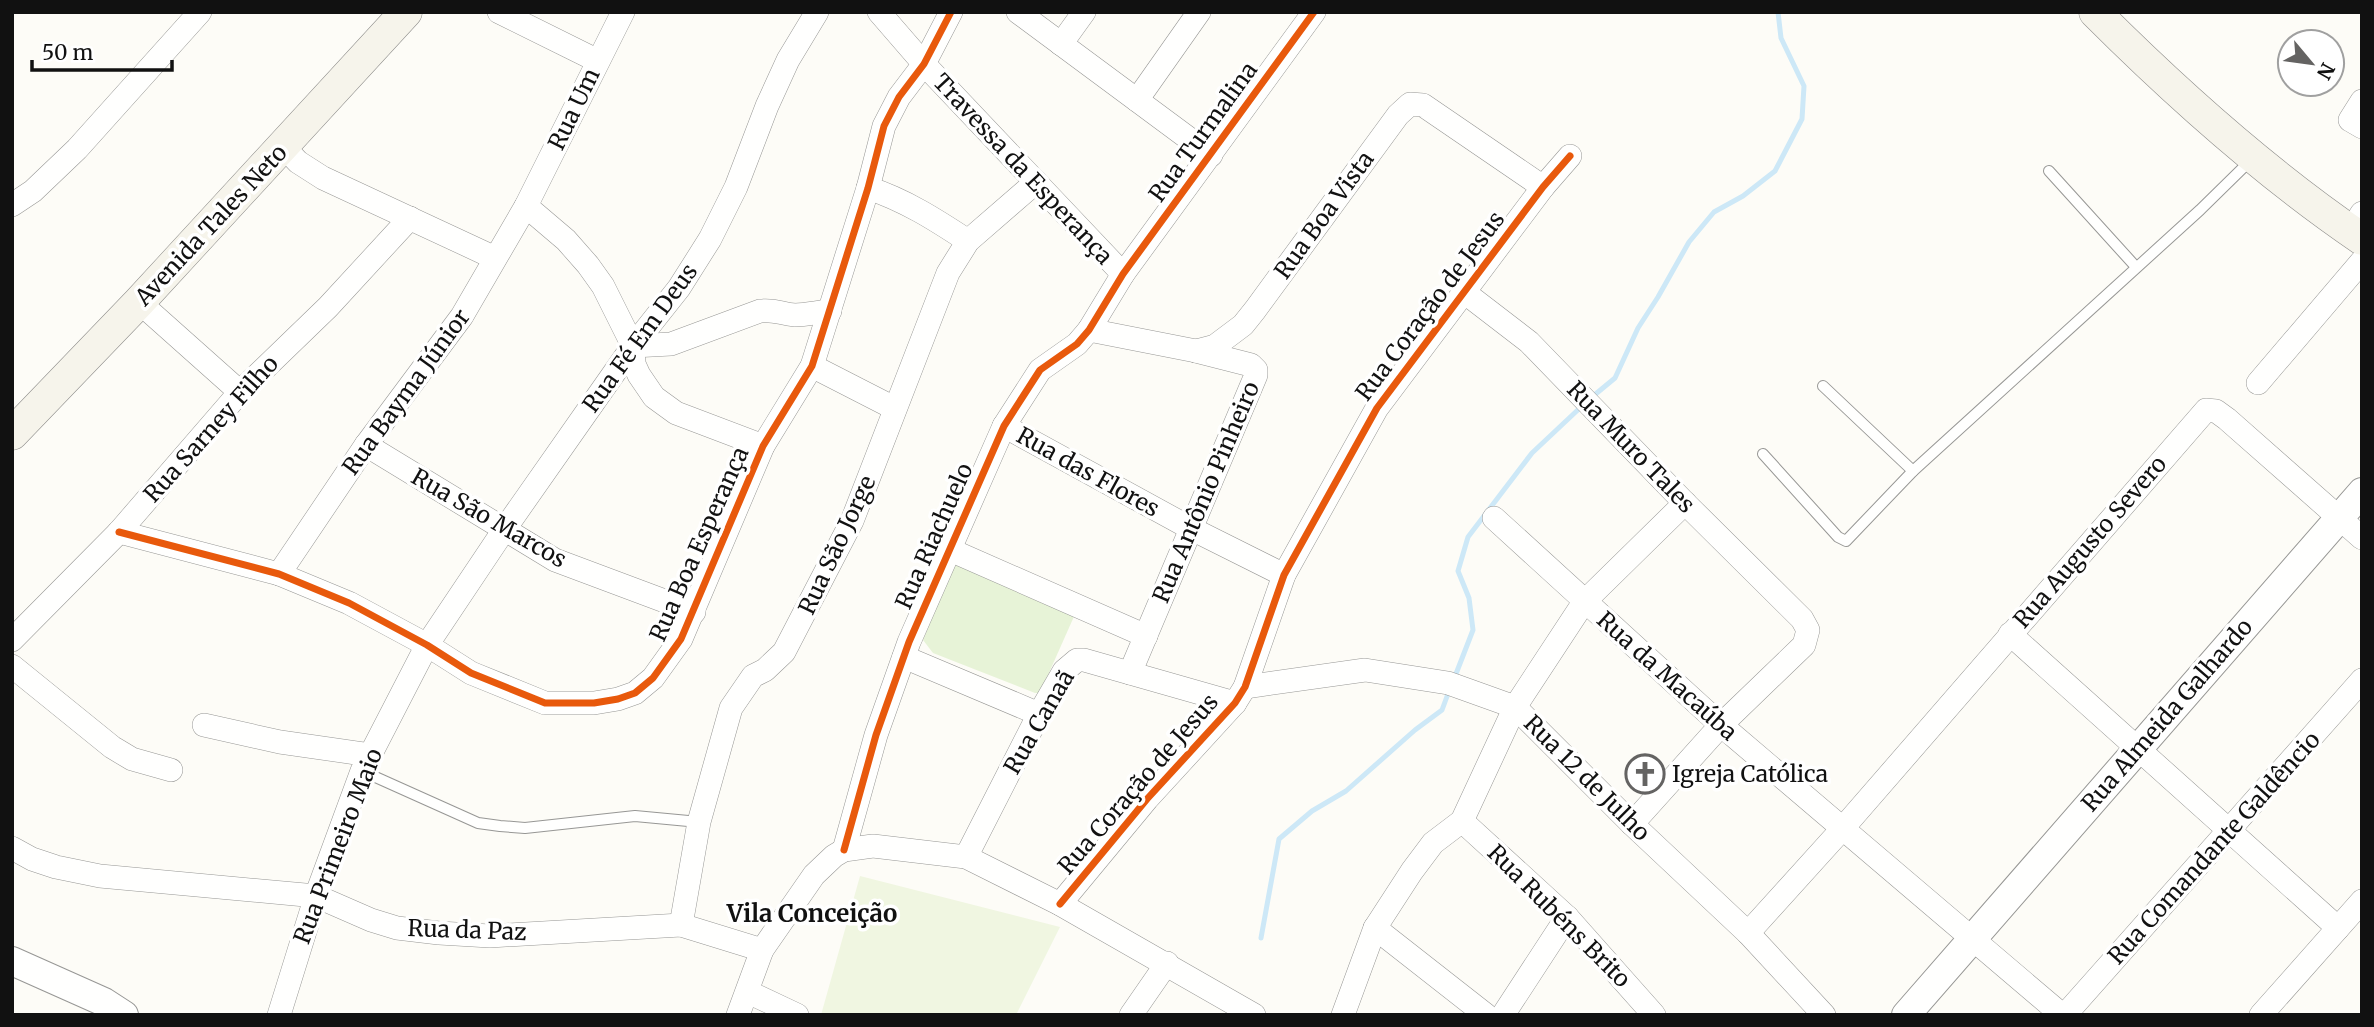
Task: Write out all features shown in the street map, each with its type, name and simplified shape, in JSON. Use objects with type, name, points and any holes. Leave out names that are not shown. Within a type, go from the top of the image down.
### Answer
[{"type":"main road","name":"Avenida Tales Neto","points":[[12,434],[139,302],[406,12]]},
{"type":"main road","points":[[2095,12],[2159,74],[2253,158],[2307,201],[2361,221]]},
{"type":"main road","points":[[2120,12],[2144,37],[2280,156],[2361,221]]},
{"type":"street","points":[[12,205],[33,191],[77,149],[200,12]]},
{"type":"street","points":[[499,12],[598,61]]},
{"type":"street","name":"Rua Um","points":[[526,206],[623,12]]},
{"type":"street","name":"Rua Fé Em Deus","points":[[427,645],[504,530],[633,346],[679,288],[710,239],[736,187],[788,60],[817,12]]},
{"type":"street","points":[[879,12],[924,64]]},
{"type":"street","name":"Rua Boa Esperança","points":[[119,533],[279,574],[349,603],[427,645],[471,673],[545,703],[594,704],[635,693],[653,678],[681,639],[724,532],[763,446],[812,366],[868,188],[884,126],[899,97],[924,64],[951,12]]},
{"type":"street","points":[[1018,12],[1211,155]]},
{"type":"street","points":[[1061,44],[1084,12]]},
{"type":"street","points":[[1137,100],[1199,12]]},
{"type":"street","name":"Rua Turmalina","points":[[1123,274],[1211,155],[1308,14]]},
{"type":"street","name":"Travessa da Esperança","points":[[924,64],[1123,274]]},
{"type":"street","points":[[2362,102],[2350,120],[2362,127]]},
{"type":"street","name":"Rua Boa Vista","points":[[1196,351],[1214,346],[1242,325],[1398,115],[1410,104],[1423,105],[1543,187]]},
{"type":"street","points":[[283,146],[298,162],[323,178],[495,258]]},
{"type":"street","name":"Rua Coração de Jesus","points":[[1060,904],[1147,799],[1240,695],[1284,575],[1377,408],[1543,187],[1570,156]]},
{"type":"street","name":"Rua São Jorge","points":[[681,925],[699,822],[731,708],[752,676],[765,670],[785,652],[852,521],[947,273],[968,241],[1036,183]]},
{"type":"street","points":[[868,188],[920,210],[968,241]]},
{"type":"street","points":[[526,206],[566,240],[603,286],[633,346],[634,364],[648,390],[664,406],[763,446]]},
{"type":"street","name":"Rua Bayma Júnior","points":[[279,574],[366,445],[462,316],[526,206]]},
{"type":"street","name":"Rua Sarney Filho","points":[[12,640],[119,533],[240,392],[328,307],[410,218]]},
{"type":"street","points":[[2258,383],[2362,261]]},
{"type":"street","name":"Rua Riachuelo","points":[[844,850],[876,735],[904,657],[948,549],[1004,426],[1040,370],[1077,344],[1089,330],[1123,274]]},
{"type":"street","name":"Rua Muro Tales","points":[[1464,292],[1529,342],[1791,608],[1808,630],[1804,645],[1721,725]]},
{"type":"street","points":[[139,302],[240,392]]},
{"type":"street","points":[[633,346],[671,344],[760,311],[774,309],[799,315],[830,311]]},
{"type":"street","points":[[1089,330],[1196,351]]},
{"type":"street","name":"Rua Antônio Pinheiro","points":[[1130,673],[1256,375],[1256,370],[1251,365],[1196,351]]},
{"type":"street","points":[[812,366],[894,408]]},
{"type":"street","name":"Rua Augusto Severo","points":[[1748,933],[1843,828],[2206,411],[2216,411],[2227,419],[2362,538]]},
{"type":"street","name":"Rua das Flores","points":[[1004,426],[1192,529],[1284,575]]},
{"type":"street","name":"Rua São Marcos","points":[[366,445],[555,560],[694,612]]},
{"type":"street","name":"Rua Almeida Galhardo","points":[[1906,1015],[2362,492]]},
{"type":"street","points":[[1343,1015],[1375,929],[1433,843],[1462,821],[1515,707],[1584,602],[1685,503]]},
{"type":"street","name":"Rua da Macaúba","points":[[1494,517],[1721,725],[2064,1015]]},
{"type":"street","points":[[948,549],[1146,636]]},
{"type":"street","points":[[2010,634],[2339,928]]},
{"type":"street","name":"Rua Primeiro Maio","points":[[279,1015],[316,896],[366,763],[427,645]]},
{"type":"street","points":[[904,657],[1040,714]]},
{"type":"street","name":"Rua Canaã","points":[[966,857],[1064,671],[1077,660],[1240,695]]},
{"type":"street","points":[[12,666],[112,747],[132,759],[171,771]]},
{"type":"street","name":"Rua 12 de Julho","points":[[1240,695],[1365,670],[1456,686],[1515,707],[1632,824],[1748,933],[1824,1015]]},
{"type":"street","name":"Rua Comandante Galdêncio","points":[[2064,1015],[2362,680]]},
{"type":"street","points":[[204,725],[366,763]]},
{"type":"street","points":[[1632,824],[1721,725]]},
{"type":"street","name":"Rua Rubéns Brito","points":[[1462,821],[1567,917],[1654,1015]]},
{"type":"street","points":[[738,1015],[762,950],[814,875],[844,850],[873,846],[966,857],[1060,904],[1254,1015]]},
{"type":"street","name":"Rua da Paz","points":[[12,848],[32,859],[56,867],[100,876],[316,896],[371,920],[397,928],[490,936],[681,925],[762,950]]},
{"type":"street","points":[[2261,1015],[2362,901]]},
{"type":"street","points":[[1503,1015],[1567,917]]},
{"type":"street","points":[[1375,929],[1486,1015]]},
{"type":"street","points":[[12,961],[104,1002],[118,1013]]},
{"type":"street","points":[[1131,1015],[1167,963]]},
{"type":"street","points":[[748,992],[797,1015]]},
{"type":"lane","points":[[1763,454],[1838,537],[1846,541],[1913,471],[2200,210],[2253,158]]},
{"type":"lane","points":[[2049,171],[2136,267]]},
{"type":"lane","points":[[1823,386],[1913,471]]},
{"type":"lane","points":[[366,763],[478,822],[500,826],[525,828],[635,816],[699,822]]},
{"type":"green space","points":[[965,562],[1076,612],[1040,693],[933,653],[923,640],[953,566]]},
{"type":"green space","points":[[860,876],[1060,927],[1016,1015],[821,1015]]},
{"type":"waterway","points":[[1592,397],[1615,378],[1638,328],[1689,242],[1714,212],[1743,196],[1775,171],[1802,119],[1804,86],[1781,38],[1778,12]]},
{"type":"waterway","points":[[1454,679],[1473,630],[1469,598],[1458,571],[1468,537],[1532,453],[1582,406]]},
{"type":"waterway","points":[[1261,938],[1279,839],[1312,811],[1346,791],[1415,730],[1442,710],[1449,691]]},
{"type":"cycle path","points":[[119,532],[279,574],[349,603],[427,645],[471,673],[545,703],[594,703],[635,693],[653,678],[681,639],[763,446],[812,366],[868,188],[884,126],[899,97],[924,64],[951,12]]},
{"type":"cycle path","points":[[844,850],[876,735],[909,642],[1004,426],[1040,370],[1077,344],[1089,330],[1123,274],[1314,12]]},
{"type":"cycle path","points":[[1060,904],[1147,799],[1235,703],[1245,687],[1284,575],[1377,408],[1543,187],[1570,156]]},
{"type":"place","name":"Igreja Católica","points":[[1645,774]]},
{"type":"district","name":"Vila Conceição","points":[[812,914]]}]
